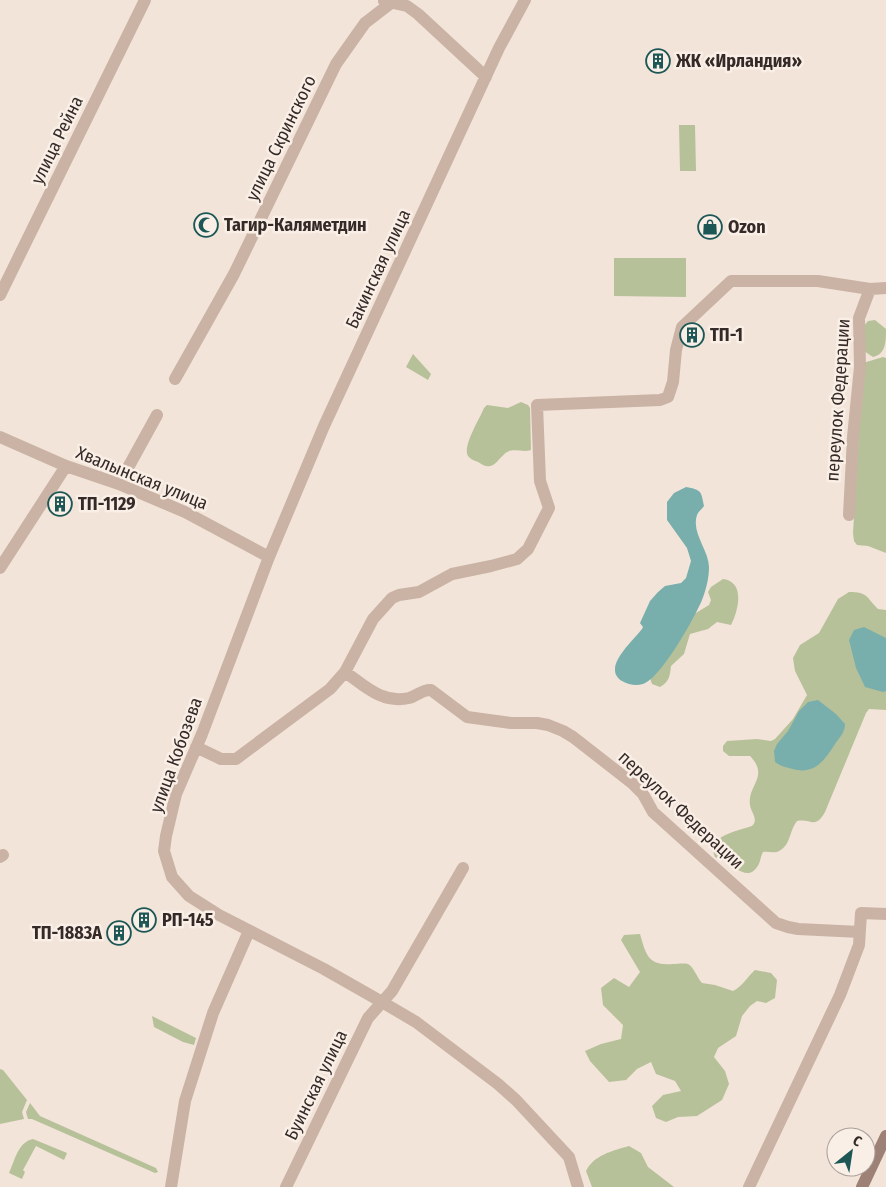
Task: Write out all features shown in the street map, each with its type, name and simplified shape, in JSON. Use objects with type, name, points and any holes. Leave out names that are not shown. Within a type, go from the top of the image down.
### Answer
[{"type":"main road","points":[[862,1187],[886,1136]]},
{"type":"street","name":"улица Рейна","points":[[0,295],[145,0]]},
{"type":"street","name":"Бакинская улица","points":[[269,557],[324,426],[499,48],[525,0]]},
{"type":"street","points":[[386,1],[407,3],[486,77]]},
{"type":"street","name":"улица Скринского","points":[[175,379],[234,274],[336,64],[365,23],[386,1]]},
{"type":"street","points":[[196,747],[221,759],[236,759],[330,689],[344,672],[373,619],[392,598],[399,594],[419,592],[452,574],[517,559],[528,549],[549,508],[540,481],[537,404],[660,400],[668,397],[673,382],[676,350],[682,328],[731,281],[818,281],[870,289],[886,288]]},
{"type":"street","name":"переулок Федерации","points":[[848,515],[860,367],[859,318],[870,289]]},
{"type":"street","points":[[119,484],[157,415]]},
{"type":"street","name":"Хвалынская улица","points":[[0,437],[66,466],[119,484],[185,512],[269,557]]},
{"type":"street","points":[[0,568],[66,466]]},
{"type":"street","name":"улица Кобозева","points":[[269,557],[176,794],[164,851],[167,863],[172,877],[189,896],[249,931],[324,969],[382,1002]]},
{"type":"street","name":"переулок Федерации","points":[[344,672],[381,697],[400,700],[413,697],[427,689],[431,690],[467,718],[511,723],[537,723],[563,731],[632,783],[643,794],[652,812],[776,923],[788,928],[860,932]]},
{"type":"street","name":"Буинская улица","points":[[286,1187],[368,1018],[392,992],[464,868]]},
{"type":"street","points":[[749,1187],[840,996],[859,945],[860,913],[886,914]]},
{"type":"street","points":[[171,1187],[185,1101],[213,1014],[249,931]]},
{"type":"street","points":[[382,1002],[416,1022],[498,1084],[569,1157],[578,1187]]},
{"type":"green space","points":[[679,125],[695,125],[696,171],[680,171]]},
{"type":"green space","points":[[614,258],[686,258],[686,297],[614,296]]},
{"type":"green space","points":[[875,320],[886,329],[886,338],[881,353],[873,357],[864,351],[863,327],[868,321]]},
{"type":"green space","points":[[413,354],[431,374],[428,380],[406,367]]},
{"type":"green space","points":[[883,357],[886,358],[886,553],[868,546],[857,545],[854,541],[853,533],[863,363]]},
{"type":"green space","points":[[521,402],[530,408],[531,450],[507,452],[495,464],[489,466],[483,465],[469,457],[467,446],[469,439],[484,408],[487,405],[508,408]]},
{"type":"green space","points":[[723,579],[735,585],[737,591],[738,605],[731,625],[717,622],[708,629],[690,634],[684,654],[671,666],[667,681],[660,687],[652,684],[650,678],[691,616],[709,605],[711,600],[708,592],[711,587]]},
{"type":"green space","points":[[849,592],[863,594],[878,609],[886,610],[886,710],[869,709],[866,713],[825,812],[818,821],[797,821],[788,842],[783,848],[775,852],[763,852],[758,865],[753,871],[750,873],[741,872],[725,861],[715,857],[713,850],[719,839],[731,832],[752,826],[754,823],[755,818],[750,805],[750,798],[758,770],[756,763],[750,756],[729,756],[723,751],[723,746],[727,741],[757,739],[771,741],[793,719],[807,695],[795,671],[793,658],[800,645],[819,633],[838,599]]},
{"type":"green space","points":[[640,934],[649,958],[658,963],[688,964],[702,983],[733,991],[755,970],[771,973],[777,980],[775,998],[766,1003],[757,1001],[750,1006],[742,1016],[736,1036],[718,1048],[714,1057],[725,1071],[729,1084],[722,1100],[697,1116],[678,1117],[666,1122],[656,1118],[652,1106],[663,1095],[681,1091],[675,1081],[656,1074],[651,1062],[637,1069],[626,1080],[609,1082],[590,1061],[585,1051],[601,1044],[621,1039],[623,1025],[603,1005],[601,988],[614,978],[629,987],[640,972],[621,940],[624,935]]},
{"type":"green space","points":[[152,1016],[196,1038],[194,1045],[183,1042],[154,1027]]},
{"type":"green space","points":[[0,1069],[3,1070],[27,1100],[22,1112],[24,1119],[0,1124]]},
{"type":"green space","points":[[30,1103],[40,1116],[156,1168],[158,1172],[155,1173],[32,1119],[28,1119],[26,1112]]},
{"type":"green space","points":[[33,1139],[67,1153],[64,1160],[36,1146],[23,1170],[25,1172],[22,1179],[9,1173],[20,1148]]},
{"type":"green space","points":[[629,1146],[641,1153],[648,1167],[674,1187],[592,1187],[586,1171],[589,1166],[604,1154]]},
{"type":"water","points":[[686,487],[700,492],[704,506],[698,514],[696,528],[709,567],[706,588],[698,609],[685,633],[659,671],[643,684],[630,684],[616,676],[617,662],[626,647],[642,629],[643,627],[640,623],[650,601],[665,586],[681,583],[686,578],[691,561],[687,548],[667,520],[667,502],[674,493]]},
{"type":"water","points":[[864,627],[886,638],[886,691],[883,692],[865,687],[856,668],[849,640],[854,630]]},
{"type":"water","points":[[818,700],[845,724],[842,734],[822,762],[811,769],[797,770],[778,764],[775,762],[774,751],[777,744],[788,731],[799,711],[808,702]]},
{"type":"place","name":"ЖК «Ирландия»","points":[[658,61]]},
{"type":"place","name":"Тагир-Каляметдин","points":[[206,225]]},
{"type":"place","name":"Ozon","points":[[710,227]]},
{"type":"place","name":"ТП-1","points":[[692,335]]},
{"type":"place","name":"ТП-1129","points":[[60,504]]},
{"type":"place","name":"РП-145","points":[[144,920]]},
{"type":"place","name":"ТП-1883А","points":[[119,933]]}]
